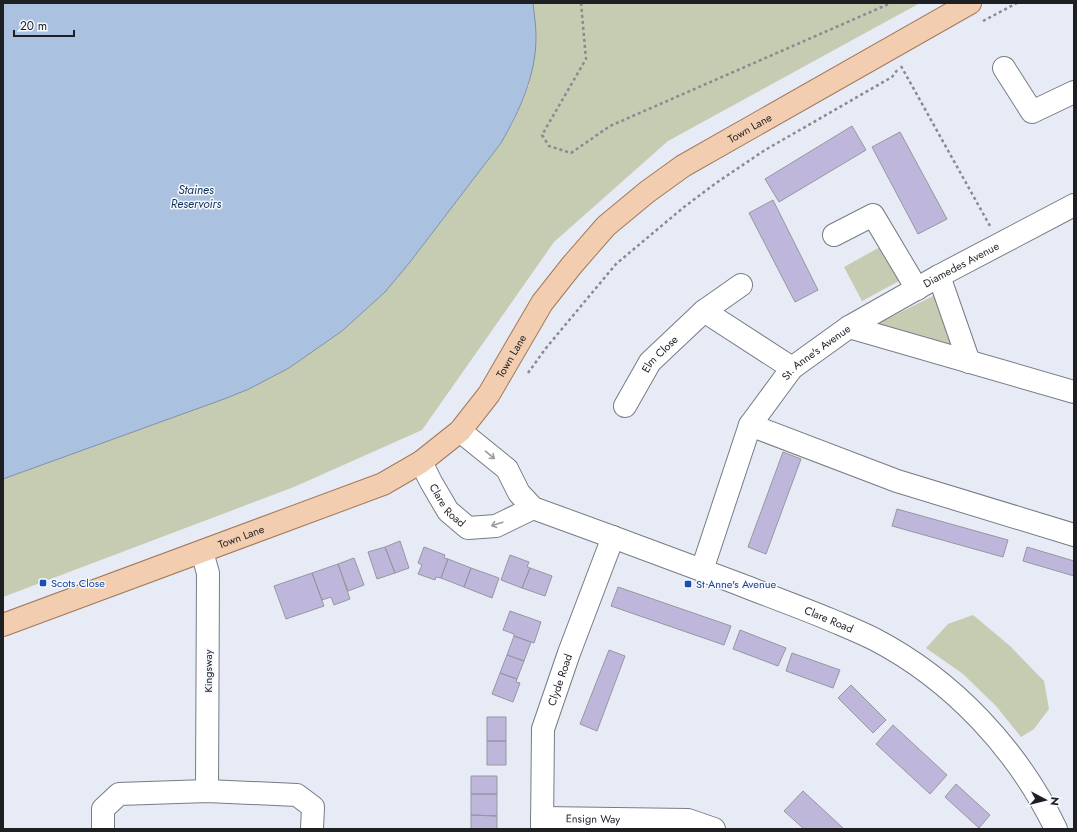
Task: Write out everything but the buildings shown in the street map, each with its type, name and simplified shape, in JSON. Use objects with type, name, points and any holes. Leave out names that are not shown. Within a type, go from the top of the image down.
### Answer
[{"type":"main road","name":"Town Lane","points":[[3,625],[383,484],[421,462],[460,431],[489,394],[542,303],[572,265],[606,226],[647,192],[683,166],[970,3]]},
{"type":"street","points":[[1004,68],[1032,112],[1074,92]]},
{"type":"street","name":"Diamedes Avenue","points":[[849,327],[938,276],[962,254],[1000,244],[1074,205]]},
{"type":"street","points":[[834,235],[873,215],[916,289]]},
{"type":"street","points":[[938,276],[969,362]]},
{"type":"street","name":"Elm Close","points":[[625,406],[650,362],[704,311],[741,285]]},
{"type":"street","points":[[704,311],[792,368]]},
{"type":"street","name":"St. Anne's Avenue","points":[[702,570],[750,425],[792,368],[849,327],[1074,392]]},
{"type":"street","points":[[750,425],[897,481],[1074,535]]},
{"type":"street","name":"Clare Road","points":[[460,431],[507,469],[519,493],[533,508],[702,570],[820,616],[874,639],[906,658],[936,679],[955,695],[1003,746],[1026,775],[1050,815],[1056,829]]},
{"type":"street","name":"Clare Road","points":[[421,462],[448,510],[468,528],[496,526],[533,508]]},
{"type":"street","name":"Clyde Road","points":[[542,823],[543,729],[569,653],[613,537]]},
{"type":"street","name":"Kingsway","points":[[202,552],[208,573],[207,791]]},
{"type":"street","points":[[103,829],[103,809],[119,794],[207,791],[297,795],[313,807],[312,829]]},
{"type":"street","name":"Ensign Way","points":[[542,823],[688,820],[714,829]]},
{"type":"path","points":[[581,3],[586,59],[542,135],[549,146],[571,153],[610,126],[891,3]]},
{"type":"path","points":[[901,65],[1000,244]]},
{"type":"path","points":[[527,374],[546,348],[616,264],[684,207],[759,154],[892,77]]},
{"type":"green space","points":[[533,3],[920,3],[668,141],[554,242],[422,430],[294,487],[3,597],[3,479],[249,389],[289,368],[342,331],[385,292],[410,262],[501,143],[513,122],[529,85],[536,36]]},
{"type":"green space","points":[[882,246],[901,280],[862,301],[844,267]]},
{"type":"green space","points":[[935,295],[951,346],[875,325]]},
{"type":"green space","points":[[973,615],[1010,646],[1044,681],[1049,709],[1034,729],[1021,737],[996,706],[963,674],[926,648],[948,624]]},
{"type":"water","name":"Staines Reservoirs","points":[[3,3],[533,3],[536,33],[535,51],[526,92],[501,143],[410,262],[385,292],[342,331],[289,368],[249,389],[3,479]]},
{"type":"place","name":"Scots Close","points":[[43,583]]},
{"type":"place","name":"St Anne's Avenue","points":[[688,584]]}]
